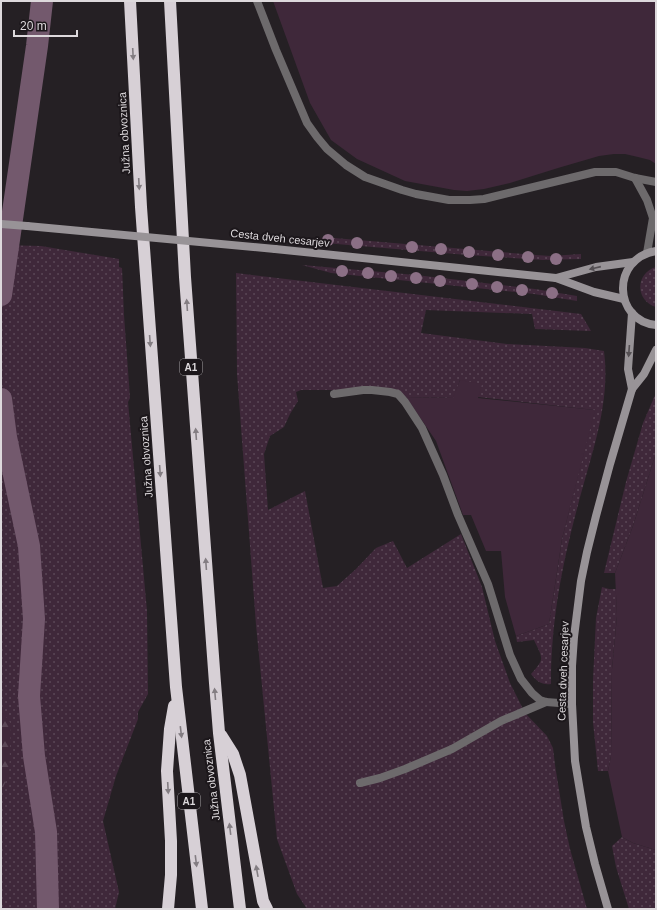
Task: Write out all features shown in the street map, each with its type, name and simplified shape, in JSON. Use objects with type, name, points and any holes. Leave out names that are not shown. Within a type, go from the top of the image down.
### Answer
[{"type":"highway","name":"Južna obvoznica","points":[[130,1],[141,215],[174,671],[202,909]]},
{"type":"highway","name":"Južna obvoznica","points":[[170,1],[185,277],[219,732],[240,909]]},
{"type":"highway","points":[[168,909],[171,875],[171,841],[167,771],[170,729],[177,693]]},
{"type":"highway","points":[[219,732],[233,754],[240,775],[262,901],[267,909]]},
{"type":"street","points":[[257,1],[307,124],[327,149],[346,165],[365,176],[402,190],[449,200],[484,199],[595,172],[616,172],[635,178],[656,182]]},
{"type":"street","points":[[635,178],[647,200],[653,218],[647,253]]},
{"type":"street","name":"Cesta dveh cesarjev","points":[[1,224],[275,249],[556,278],[594,292],[624,299]]},
{"type":"street","points":[[656,251],[640,256],[628,268],[625,275],[623,291],[624,299],[632,313],[645,322],[656,325]]},
{"type":"street","name":"Cesta dveh cesarjev","points":[[556,278],[596,267],[633,262]]},
{"type":"street","name":"Cesta dveh cesarjev","points":[[632,313],[628,369],[632,389]]},
{"type":"street","name":"Cesta dveh cesarjev","points":[[608,909],[586,827],[575,761],[572,704],[574,637],[581,581],[596,516],[632,389],[644,374],[656,350]]},
{"type":"street","points":[[334,394],[363,390],[390,392],[398,394],[405,402],[422,428],[444,475],[458,515],[488,584],[510,655],[521,679],[532,694],[540,700],[546,702],[572,704]]},
{"type":"street","points":[[360,783],[405,769],[452,749],[501,721],[546,702]]},
{"type":"green space","points":[[273,1],[656,1],[656,164],[650,160],[625,154],[599,156],[510,183],[467,191],[405,181],[357,159],[331,140],[310,103]]},
{"type":"green space","points":[[334,238],[551,256],[581,254],[581,259],[543,260],[301,241],[302,239]]},
{"type":"green space","points":[[1,245],[41,246],[119,259],[119,267],[122,268],[130,398],[128,402],[147,611],[148,694],[138,712],[138,719],[116,776],[103,821],[119,892],[115,909],[71,909],[70,906],[70,909],[1,909]]},
{"type":"green space","points":[[302,265],[416,275],[535,289],[577,296],[577,301],[534,294],[331,273]]},
{"type":"green space","points":[[656,267],[656,307],[649,304],[644,299],[640,287],[644,275],[649,270]]},
{"type":"green space","points":[[236,273],[581,314],[591,331],[535,329],[532,314],[426,310],[421,333],[507,344],[585,348],[604,351],[605,390],[602,409],[594,448],[572,527],[558,593],[553,638],[551,684],[540,682],[531,674],[541,661],[541,654],[534,640],[517,642],[516,636],[549,624],[562,539],[594,410],[478,397],[460,380],[454,398],[406,397],[381,390],[301,390],[296,392],[298,401],[284,427],[270,436],[264,454],[268,510],[305,491],[323,588],[337,586],[376,548],[393,541],[407,568],[461,534],[482,587],[495,641],[510,683],[525,713],[547,736],[553,748],[564,821],[570,849],[587,909],[307,909],[297,894],[277,839],[256,625],[237,374]]},
{"type":"green space","points":[[460,380],[482,384],[478,398],[595,410],[562,539],[549,624],[516,636],[505,597],[501,551],[486,551],[471,515],[463,515],[436,441],[406,397],[453,398]]},
{"type":"green space","points":[[656,393],[656,453],[633,526],[615,573],[604,573],[626,482],[643,423]]},
{"type":"green space","points":[[656,453],[656,850],[633,843],[622,837],[608,771],[611,756],[612,669],[617,616],[615,573],[633,526]]},
{"type":"green space","points":[[602,587],[616,589],[617,616],[612,669],[611,756],[608,771],[598,771],[593,722],[593,680],[596,618]]},
{"type":"green space","points":[[1,709],[11,724],[9,774],[1,792]]},
{"type":"green space","points":[[622,837],[633,843],[656,850],[656,909],[629,909],[616,867],[612,846]]},
{"type":"waterway","points":[[1,295],[37,46],[42,1]]},
{"type":"waterway","points":[[1,399],[6,437],[29,546],[34,619],[29,696],[34,756],[46,832],[48,909]]}]
